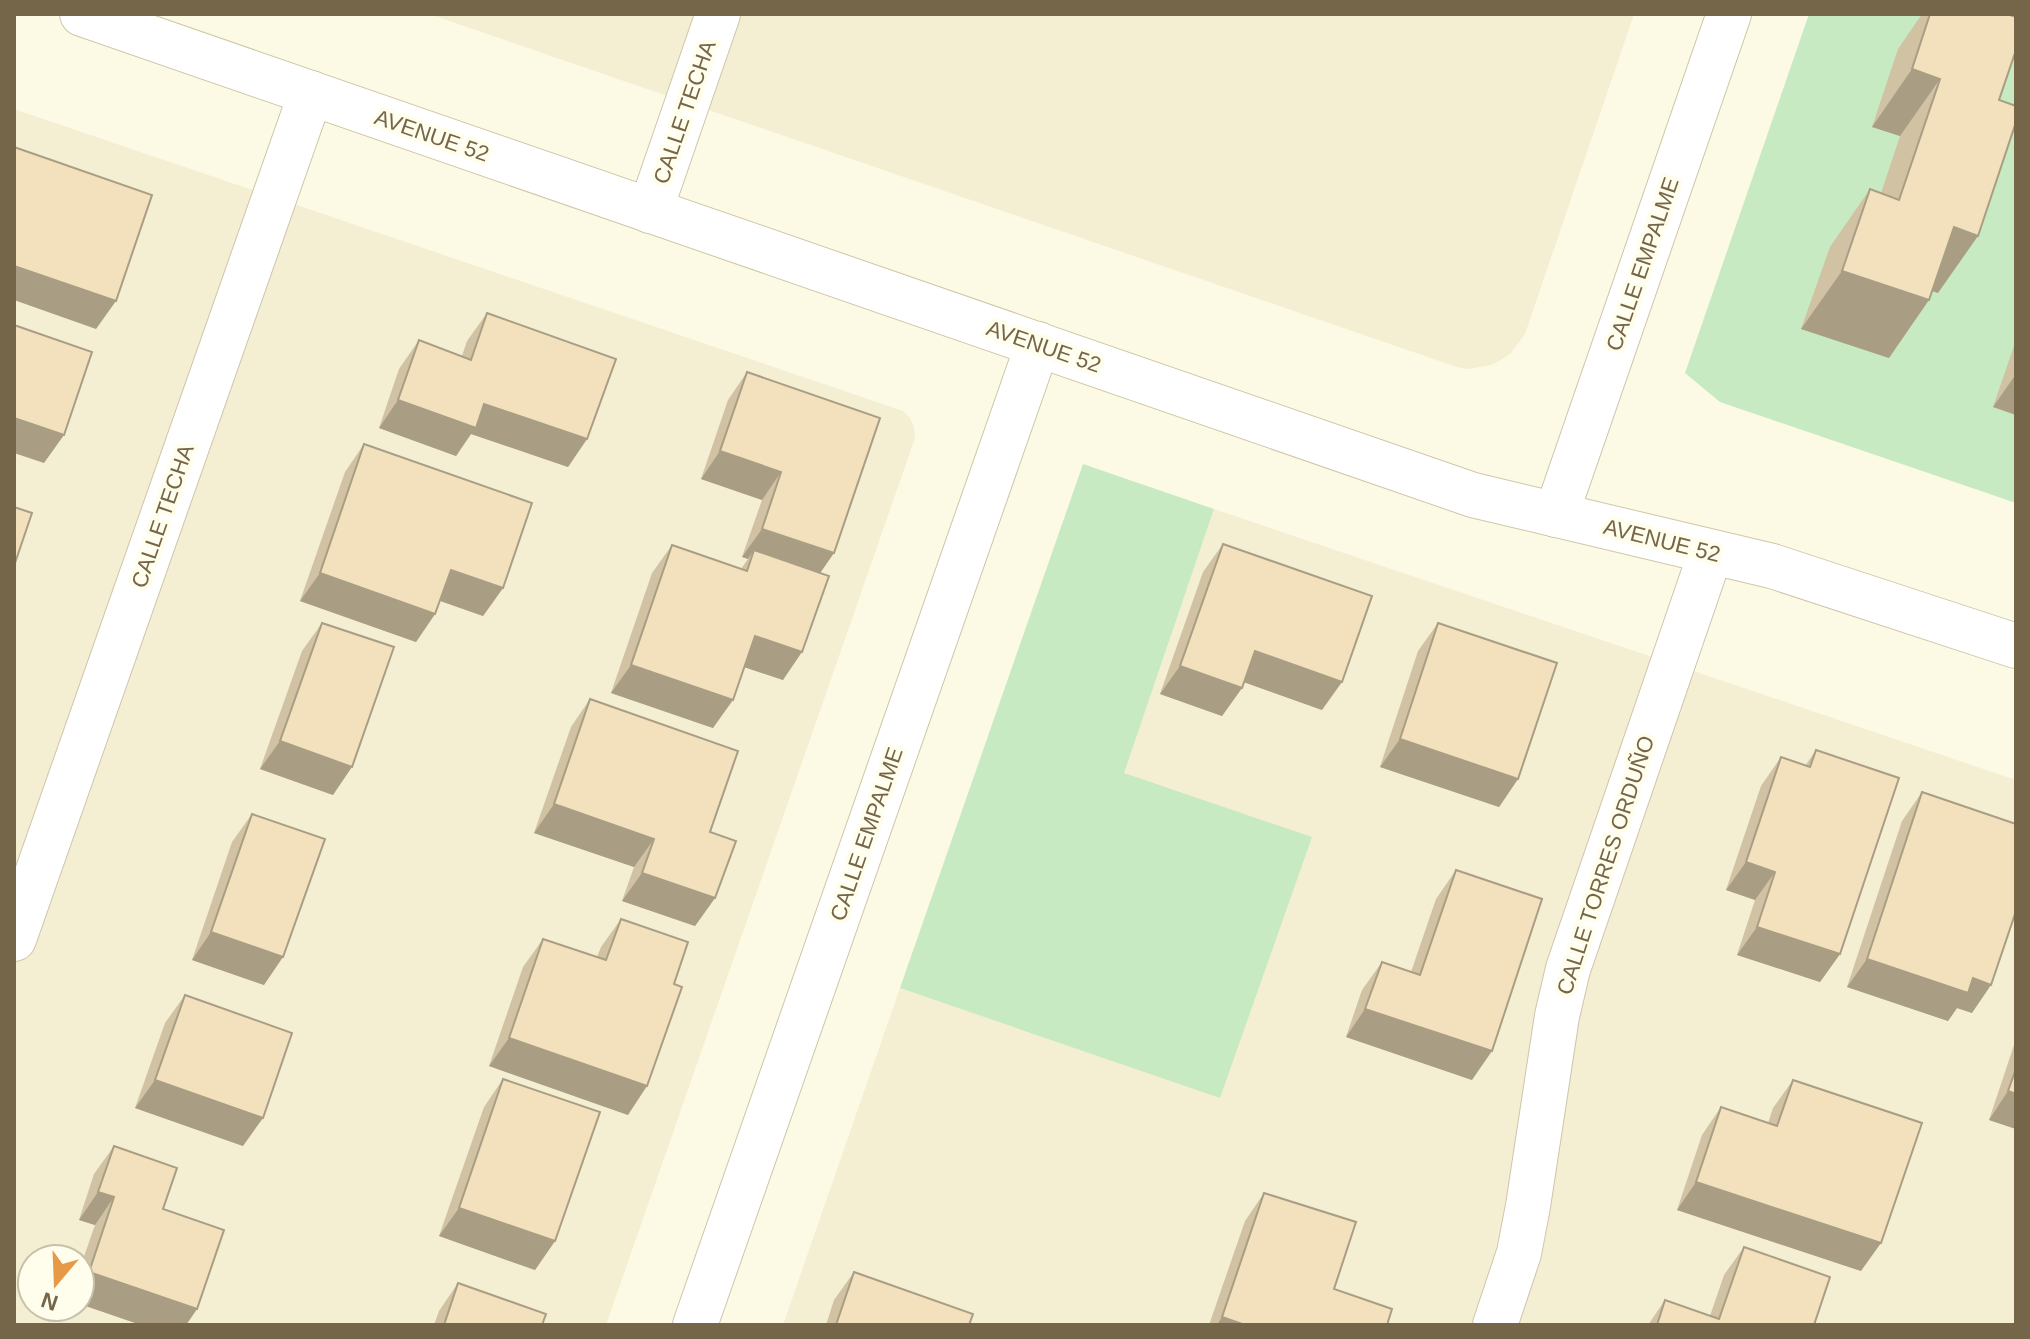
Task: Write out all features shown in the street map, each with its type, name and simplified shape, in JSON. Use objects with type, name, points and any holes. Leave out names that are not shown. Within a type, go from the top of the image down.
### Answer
[{"type":"street","name":"AVENUE 52","points":[[82,14],[1473,495],[1772,566],[2016,646]]},
{"type":"street","name":"CALLE TECHA","points":[[650,211],[718,14]]},
{"type":"street","name":"CALLE EMPALME","points":[[1556,515],[1729,14]]},
{"type":"street","name":"CALLE TECHA","points":[[14,939],[311,93]]},
{"type":"street","name":"CALLE EMPALME","points":[[695,1325],[1038,344]]},
{"type":"street","name":"CALLE TORRES ORDUÑO","points":[[1495,1325],[1519,1253],[1557,1016],[1568,969],[1711,552]]},
{"type":"shaded area","points":[[429,14],[1634,14],[1525,334],[1511,353],[1501,360],[1468,369]]},
{"type":"shaded area","points":[[14,109],[903,411],[910,418],[915,438],[606,1325],[14,1325]]},
{"type":"shaded area","points":[[1214,509],[2016,780],[2016,1325],[783,1325],[900,988],[1220,1097],[1123,773]]},
{"type":"green space","points":[[1809,14],[2016,14],[2016,503],[1720,402],[1685,373]]},
{"type":"green space","points":[[1083,464],[1214,509],[1124,773],[1312,837],[1220,1098],[900,988]]},
{"type":"building","points":[[1930,14],[2007,14],[2016,17],[2016,50],[1999,100],[2016,106],[2016,122],[1978,236],[1954,227],[1929,300],[1842,271],[1870,189],[1899,200],[1940,79],[1912,69]]},
{"type":"building","points":[[14,147],[152,195],[116,301],[14,266]]},
{"type":"building","points":[[487,313],[616,359],[587,439],[484,404],[476,428],[398,400],[419,340],[471,360]]},
{"type":"building","points":[[14,325],[92,352],[64,435],[14,418]]},
{"type":"building","points":[[747,372],[880,418],[834,553],[762,529],[781,472],[720,451]]},
{"type":"building","points":[[364,444],[532,503],[503,588],[451,570],[435,614],[320,573]]},
{"type":"building","points":[[14,507],[32,513],[14,566]]},
{"type":"building","points":[[1223,544],[1372,596],[1342,682],[1255,651],[1242,688],[1180,666]]},
{"type":"building","points":[[672,545],[747,571],[754,550],[829,576],[802,652],[755,636],[733,700],[631,665]]},
{"type":"building","points":[[322,623],[394,647],[352,767],[280,741]]},
{"type":"building","points":[[1438,623],[1557,663],[1518,779],[1400,739]]},
{"type":"building","points":[[590,699],[738,751],[710,832],[736,841],[715,898],[642,873],[654,839],[554,804]]},
{"type":"building","points":[[1816,750],[1899,778],[1840,954],[1757,927],[1775,872],[1746,862],[1781,757],[1810,767]]},
{"type":"building","points":[[1922,792],[2016,824],[2016,911],[1991,985],[1973,978],[1968,993],[1867,959]]},
{"type":"building","points":[[252,814],[325,839],[283,957],[211,932]]},
{"type":"building","points":[[1456,870],[1542,899],[1492,1051],[1365,1009],[1382,962],[1420,975]]},
{"type":"building","points":[[621,919],[688,942],[674,984],[682,987],[647,1086],[509,1038],[543,939],[606,960]]},
{"type":"building","points":[[185,995],[292,1033],[263,1118],[155,1080]]},
{"type":"building","points":[[2016,1069],[2016,1094],[2008,1091]]},
{"type":"building","points":[[503,1079],[600,1112],[555,1241],[459,1208]]},
{"type":"building","points":[[1793,1080],[1922,1123],[1881,1243],[1696,1182],[1721,1107],[1777,1126]]},
{"type":"building","points":[[114,1146],[177,1168],[163,1209],[224,1230],[197,1309],[96,1274],[96,1251],[114,1197],[98,1192]]},
{"type":"building","points":[[1264,1193],[1356,1222],[1334,1289],[1392,1309],[1387,1325],[1245,1325],[1222,1317]]},
{"type":"building","points":[[1744,1247],[1830,1277],[1814,1325],[1657,1325],[1665,1300],[1719,1319]]},
{"type":"building","points":[[854,1272],[973,1314],[969,1325],[836,1325]]},
{"type":"building","points":[[458,1283],[546,1314],[542,1325],[444,1325]]}]
